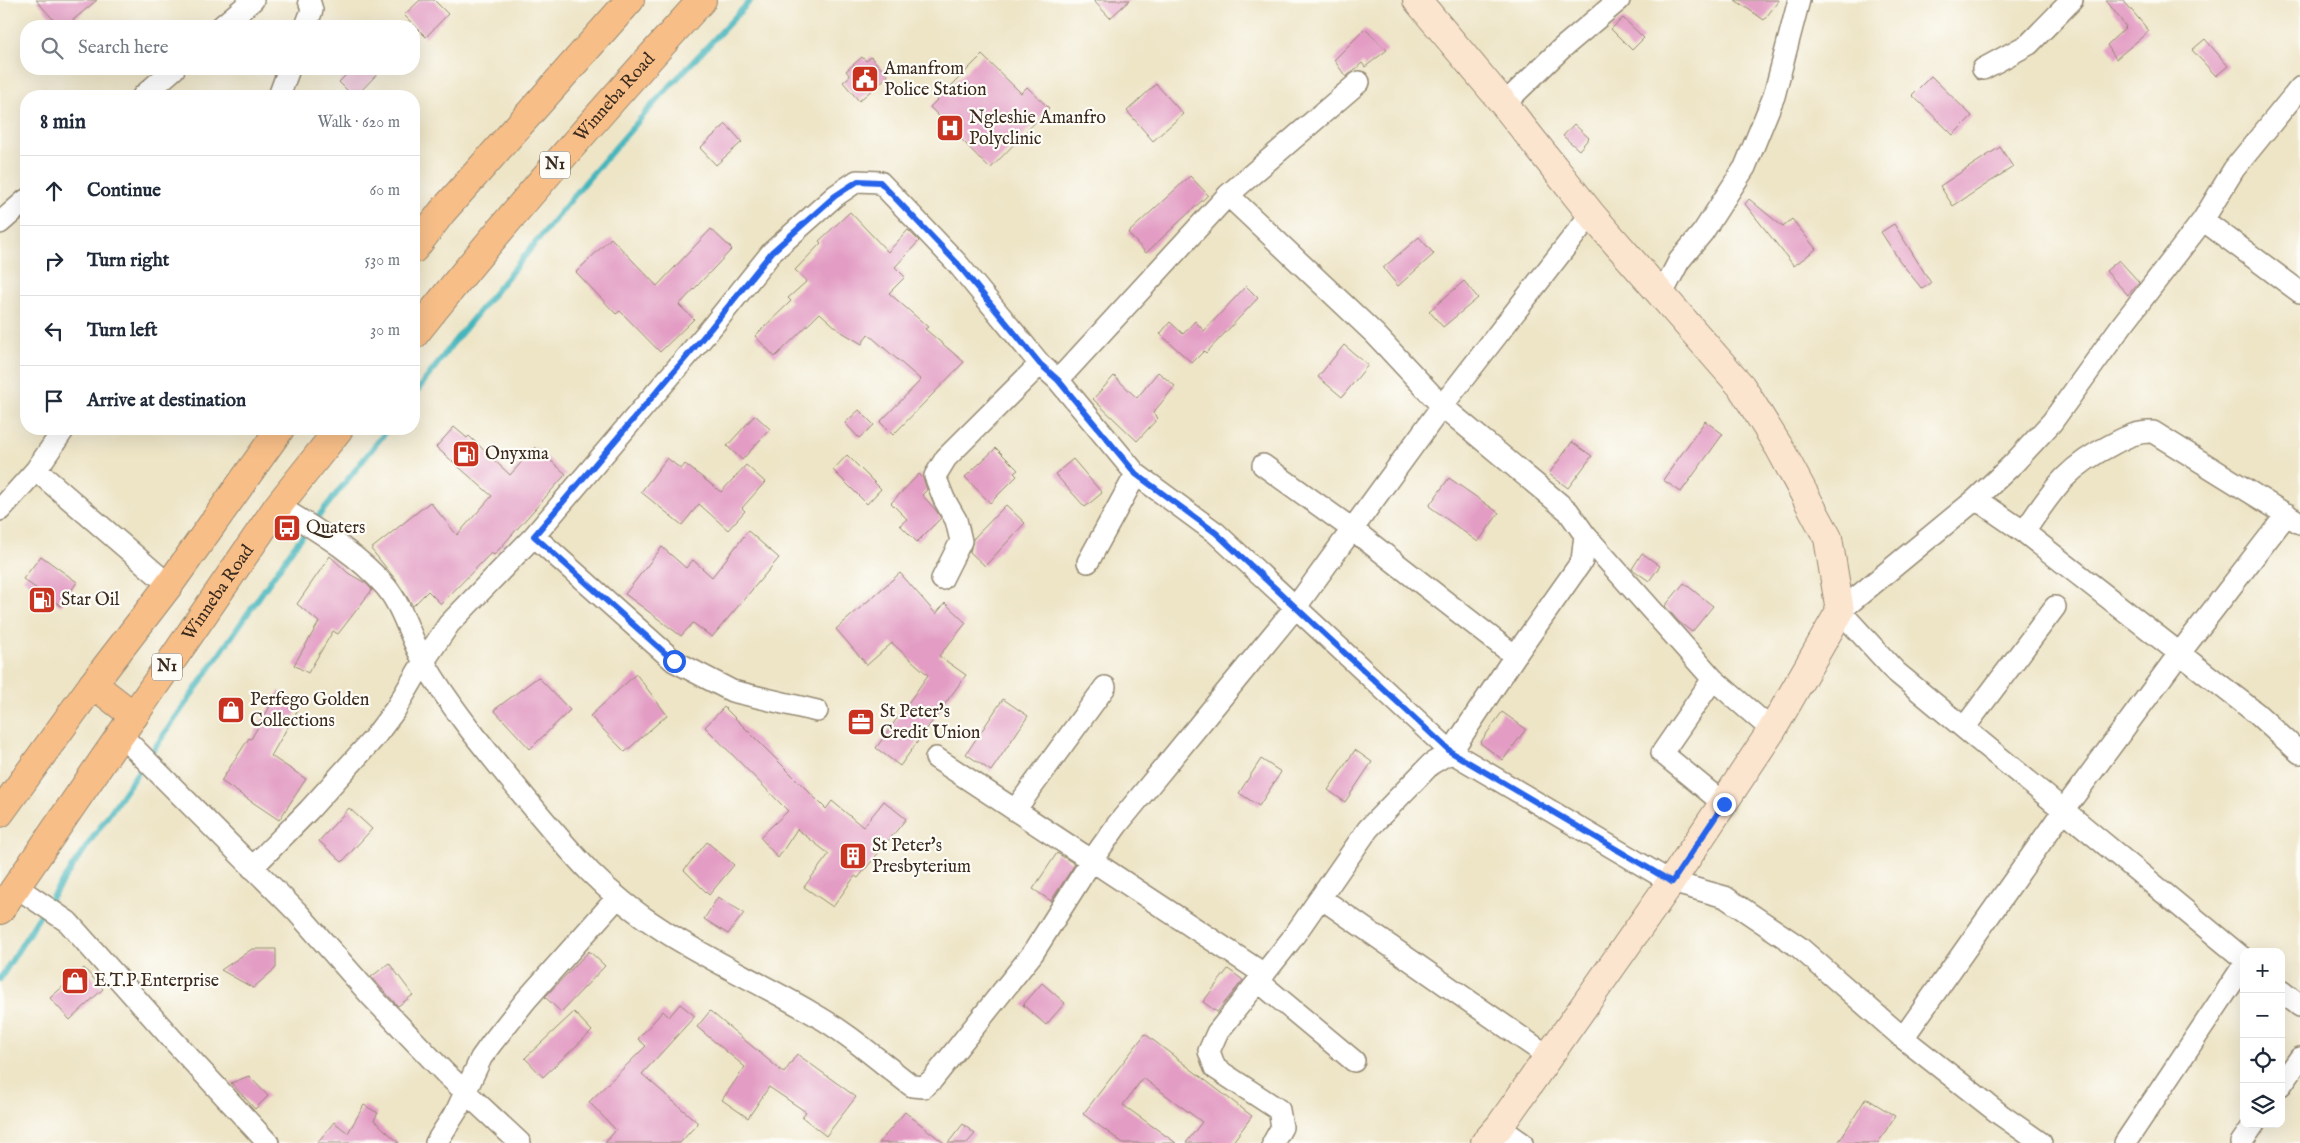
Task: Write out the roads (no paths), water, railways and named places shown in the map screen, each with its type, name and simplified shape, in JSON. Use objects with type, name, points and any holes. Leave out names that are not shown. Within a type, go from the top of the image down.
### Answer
[{"type":"highway","points":[[420,241],[449,205],[630,0]]},
{"type":"highway","name":"Winneba Road","points":[[420,327],[478,254],[702,0]]},
{"type":"highway","points":[[0,813],[93,684],[169,584],[276,435]]},
{"type":"highway","name":"Winneba Road","points":[[0,910],[278,506],[334,435]]},
{"type":"highway","points":[[93,684],[128,726]]},
{"type":"street","points":[[229,20],[253,0]]},
{"type":"street","points":[[308,0],[312,10],[308,20]]},
{"type":"street","points":[[1418,0],[1591,214],[1741,386],[1779,447],[1828,538],[1840,611],[1896,672],[2240,956]]},
{"type":"street","points":[[1504,104],[1560,49],[1619,0]]},
{"type":"street","points":[[1662,294],[1679,261],[1703,232],[1745,167],[1774,96],[1799,0]]},
{"type":"street","points":[[1983,69],[2029,44],[2072,0]]},
{"type":"street","points":[[150,90],[167,75]]},
{"type":"street","points":[[281,90],[287,75]]},
{"type":"street","points":[[1058,380],[1228,195],[1359,82]]},
{"type":"street","points":[[1522,1143],[1492,1135],[1672,882],[1724,804],[1772,730],[1840,611],[1976,499],[2052,422],[2117,332],[2203,220],[2234,169],[2300,88]]},
{"type":"street","points":[[252,868],[309,810],[374,738],[412,684],[424,661],[449,624],[534,536],[711,328],[772,252],[835,196],[858,181],[880,182],[957,263],[1040,364],[1058,380],[1136,474],[1216,533],[1294,608],[1451,752],[1672,882],[1725,897],[1733,902],[1799,947],[1903,1038],[2041,1143]]},
{"type":"street","points":[[1228,195],[1375,334],[1442,406],[1568,511],[1585,535],[1713,679],[1772,730]]},
{"type":"street","points":[[0,223],[20,205]]},
{"type":"street","points":[[278,506],[330,538],[371,571],[387,589],[424,661],[462,719],[492,757],[590,871],[617,898],[674,939],[813,1013],[841,1031],[912,1086],[924,1087],[932,1080],[1033,953],[1092,860],[1117,825],[1294,608],[1442,406],[1591,214]]},
{"type":"street","points":[[2203,220],[2300,292]]},
{"type":"street","points":[[942,579],[961,541],[956,520],[944,500],[935,476],[946,458],[1040,364]]},
{"type":"street","points":[[1903,1038],[2063,811],[2179,654],[2293,518],[2153,432],[2145,432],[2132,434],[2090,455],[2075,466],[2056,485],[2024,532]]},
{"type":"street","points":[[0,510],[36,470],[60,435]]},
{"type":"street","points":[[1263,465],[1352,529],[1515,656]]},
{"type":"street","points":[[36,470],[169,584]]},
{"type":"street","points":[[1088,562],[1136,474]]},
{"type":"street","points":[[1976,499],[2024,532],[2256,713],[2300,753]]},
{"type":"street","points":[[1273,1143],[1282,1127],[1279,1110],[1215,1068],[1209,1051],[1217,1033],[1291,940],[1368,829],[1431,764],[1451,752],[1515,656],[1582,561],[1585,535]]},
{"type":"street","points":[[534,536],[674,661],[732,690],[817,711]]},
{"type":"street","points":[[1964,728],[2055,607]]},
{"type":"street","points":[[1713,679],[1662,752],[1724,804]]},
{"type":"street","points":[[1015,810],[1106,687]]},
{"type":"street","points":[[128,726],[252,868],[298,914],[372,997],[466,1092],[520,1143]]},
{"type":"street","points":[[936,758],[1092,860],[1261,977],[1354,1060]]},
{"type":"street","points":[[15,886],[68,922],[268,1143]]},
{"type":"street","points":[[436,1143],[447,1128],[481,1058],[491,1044],[526,1000],[617,898]]},
{"type":"street","points":[[1321,898],[1548,1056]]},
{"type":"street","points":[[2125,1143],[2240,971]]},
{"type":"street","points":[[2284,993],[2300,1006]]},
{"type":"street","points":[[2282,1083],[2300,1058]]},
{"type":"street","points":[[2241,1143],[2251,1128]]},
{"type":"waterway","points":[[420,387],[453,343],[588,179],[655,102],[751,0]]},
{"type":"waterway","points":[[0,979],[53,895],[293,548],[383,435]]},
{"type":"place","name":"Amanfrom Police Station","points":[[865,79]]},
{"type":"place","name":"Ngleshie Amanfro Polyclinic","points":[[950,128]]},
{"type":"place","name":"Onyxma","points":[[466,454]]},
{"type":"place","name":"Quaters","points":[[287,528]]},
{"type":"place","name":"Star Oil","points":[[42,600]]},
{"type":"place","name":"Perfego Golden Collections","points":[[231,710]]},
{"type":"place","name":"St Peter's Credit Union","points":[[861,722]]},
{"type":"place","name":"St Peter's Presbyterium","points":[[853,856]]},
{"type":"place","name":"E.T.P Enterprise","points":[[75,981]]}]
